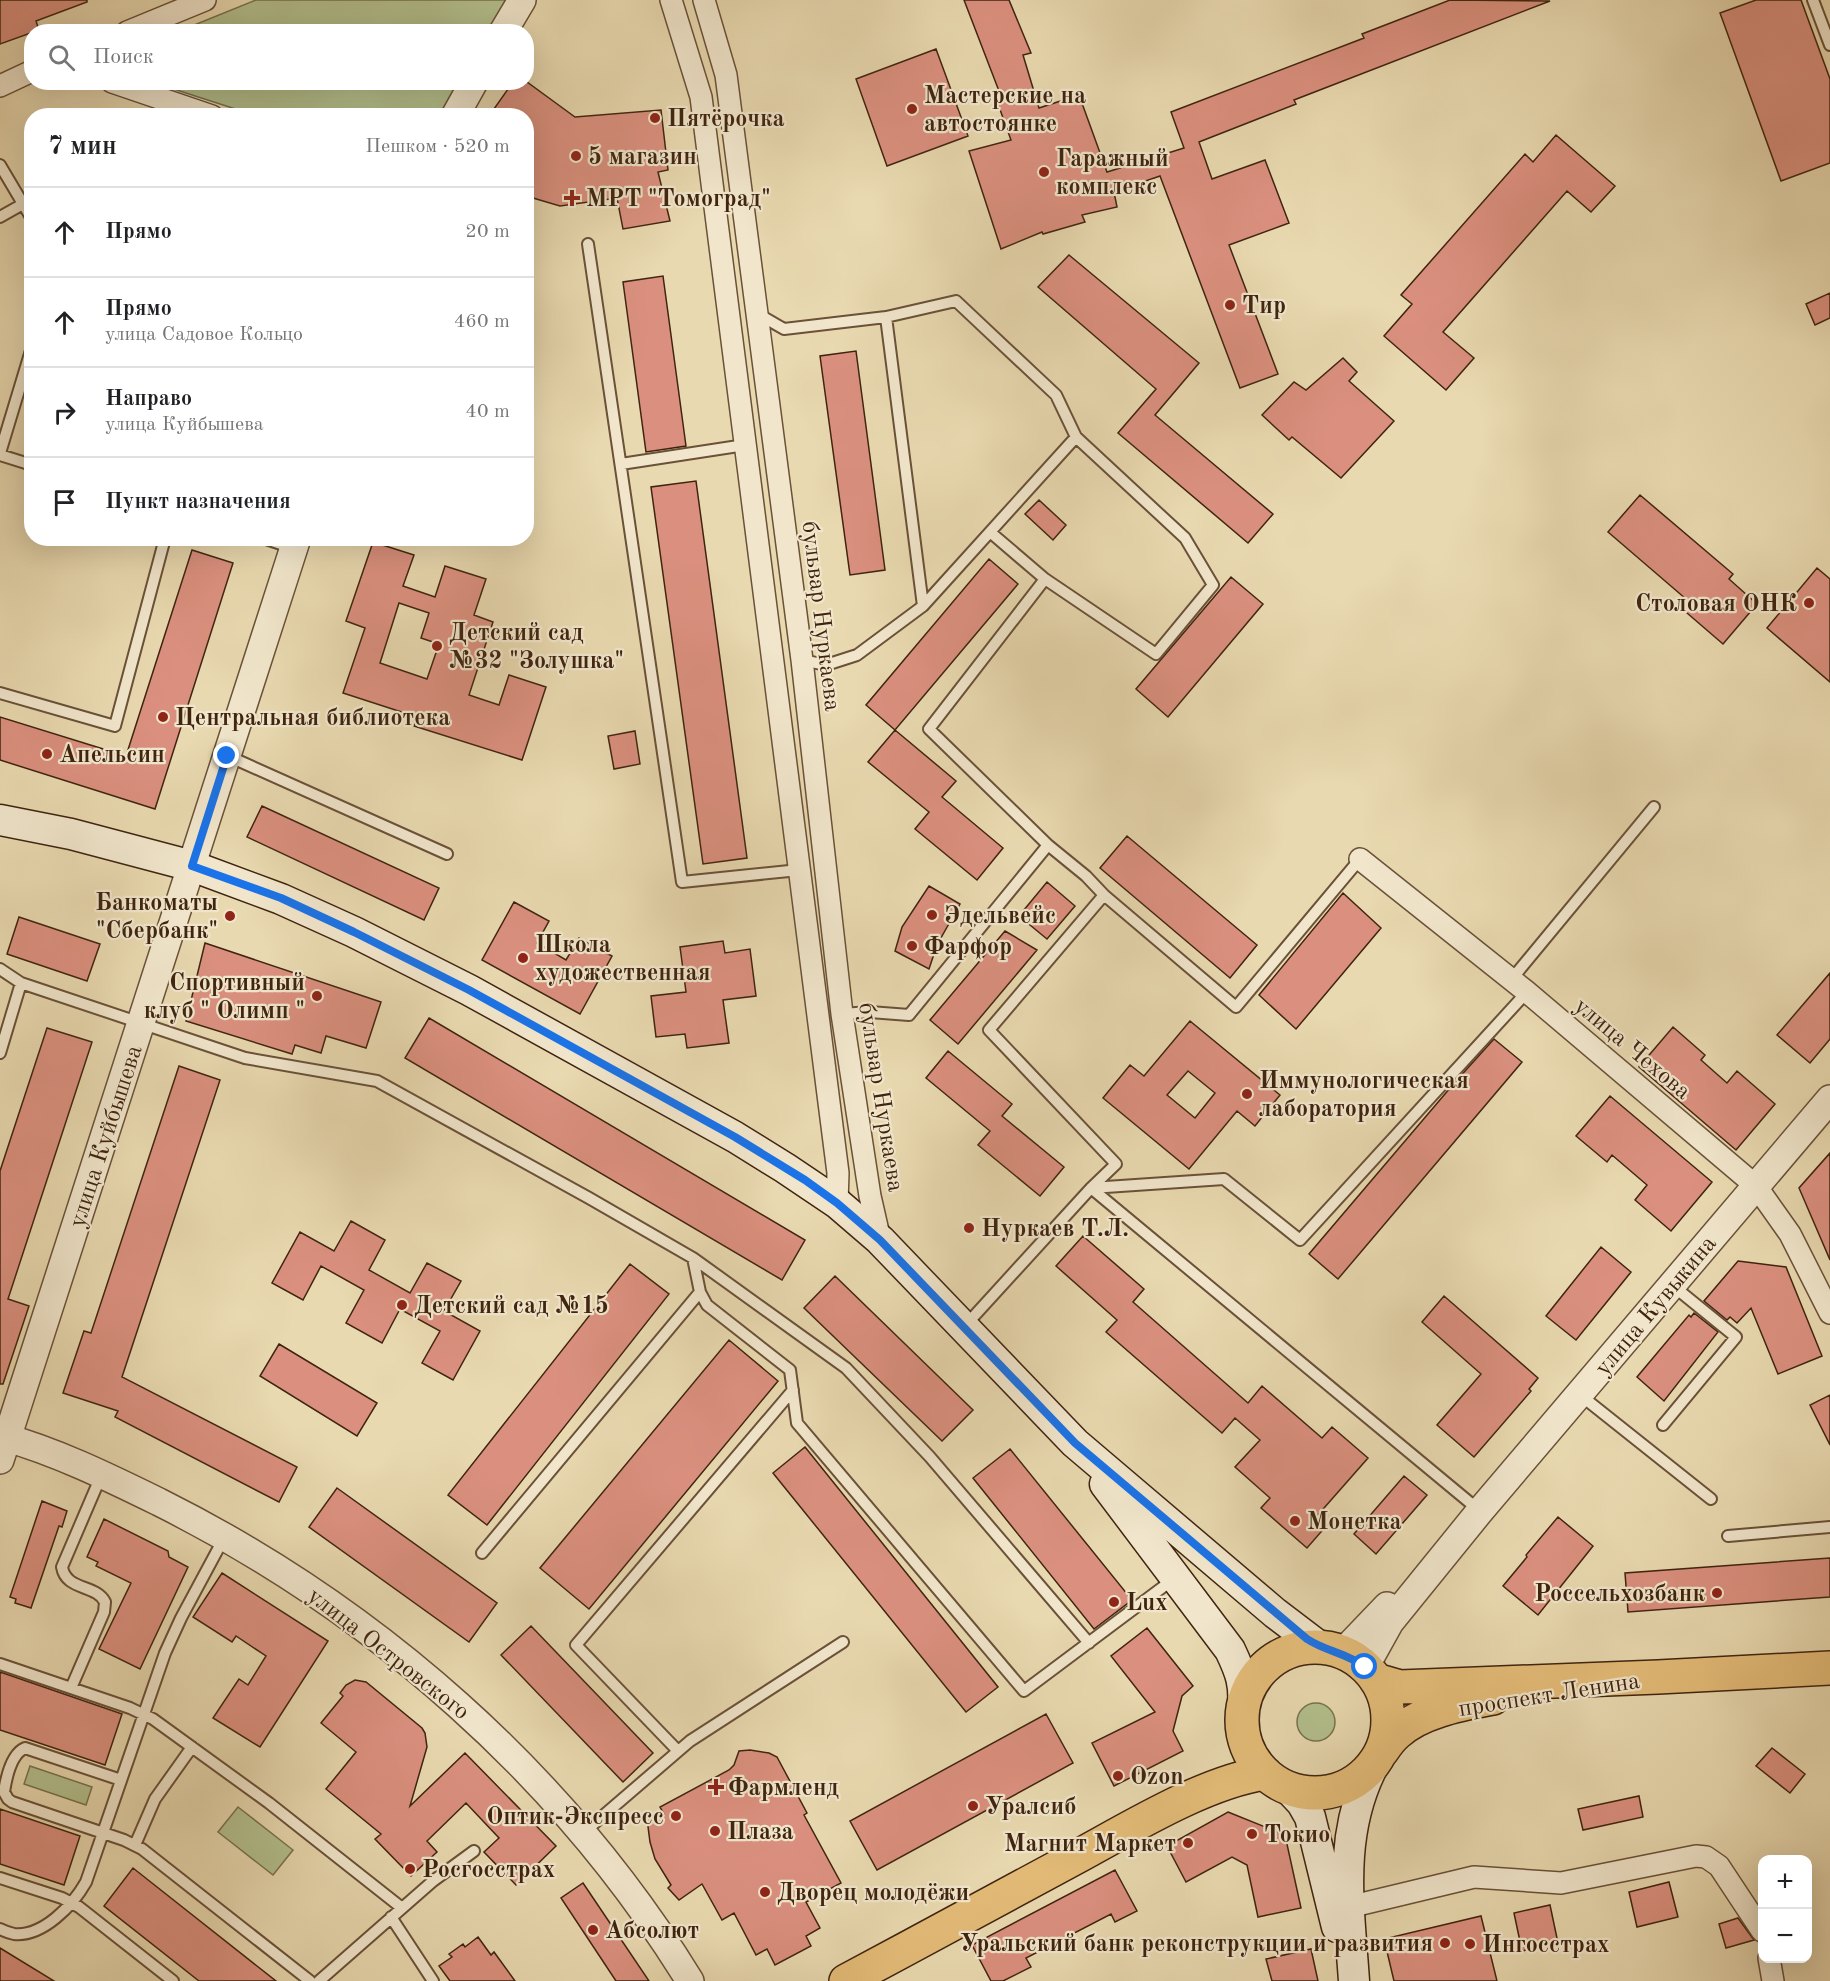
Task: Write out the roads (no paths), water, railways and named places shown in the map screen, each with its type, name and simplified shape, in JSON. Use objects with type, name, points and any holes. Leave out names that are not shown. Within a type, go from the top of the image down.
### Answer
[{"type":"main road","points":[[0,820],[71,834],[192,866],[281,898],[469,990],[735,1137],[805,1180],[837,1203],[880,1240],[1075,1443],[1275,1613],[1351,1662],[1383,1693],[1388,1715],[1386,1737],[1378,1758],[1364,1782],[1356,1808],[1347,1856],[1353,1981]]},
{"type":"main road","points":[[1075,1443],[1230,1650],[1240,1671],[1244,1688],[1244,1723],[1256,1762],[1302,1803],[1310,1817],[1353,1981]]},
{"type":"main road","points":[[1158,1813],[1213,1773],[1236,1750],[1244,1723],[1248,1692],[1257,1677],[1270,1664],[1285,1654],[1303,1649],[1351,1662]]},
{"type":"main road","name":"проспект Ленина","points":[[1351,1662],[1400,1687],[1830,1668]]},
{"type":"main road","name":"проспект Ленина","points":[[1378,1758],[1397,1732],[1419,1719],[1446,1709],[1492,1698],[1658,1677]]},
{"type":"main road","points":[[846,1981],[1158,1813],[1220,1785],[1249,1775],[1276,1780],[1303,1792],[1335,1791],[1363,1776],[1378,1758]]},
{"type":"street","points":[[146,24],[205,0]]},
{"type":"street","points":[[508,24],[522,0]]},
{"type":"street","points":[[671,0],[701,97],[838,1173],[837,1203]]},
{"type":"street","name":"бульвар Нуркаева","points":[[704,0],[726,75],[802,660],[843,1014],[870,1196],[880,1240]]},
{"type":"street","points":[[0,86],[24,75]]},
{"type":"street","points":[[136,90],[188,108]]},
{"type":"street","points":[[459,108],[470,90]]},
{"type":"street","name":"улица Куйбышева","points":[[2,1445],[192,866],[294,546]]},
{"type":"street","name":"улица Чехова","points":[[1360,859],[1519,986],[1756,1186],[1790,1234],[1829,1308]]},
{"type":"street","name":"улица Кувыкина","points":[[1351,1662],[1390,1622],[1480,1511],[1756,1186],[1827,1110]]},
{"type":"street","name":"улица Островского","points":[[2,1445],[101,1475],[225,1537],[306,1587],[375,1635],[421,1672],[492,1736],[534,1779],[582,1833],[648,1917],[690,1981]]},
{"type":"street","points":[[1349,1907],[1474,1877],[1561,1882],[1696,1856],[1706,1857],[1719,1866],[1758,1925]]},
{"type":"street","points":[[1770,1963],[1773,1981]]},
{"type":"lane","points":[[1813,0],[1830,45]]},
{"type":"lane","points":[[0,165],[23,204],[0,217]]},
{"type":"lane","points":[[588,244],[682,882],[799,870]]},
{"type":"lane","points":[[758,314],[784,329],[886,317],[956,302],[1056,395],[1076,437],[1185,538],[1213,585],[1156,654],[1045,579],[990,532]]},
{"type":"lane","points":[[886,317],[923,606]]},
{"type":"lane","points":[[24,374],[0,454],[24,462]]},
{"type":"lane","points":[[802,660],[826,665],[857,655],[923,606],[1076,437]]},
{"type":"lane","points":[[621,465],[745,445]]},
{"type":"lane","points":[[0,693],[116,726],[163,546]]},
{"type":"lane","points":[[1045,579],[929,729],[1048,845],[1086,876],[1104,895],[1236,1007],[1360,859]]},
{"type":"lane","points":[[227,756],[447,854]]},
{"type":"lane","points":[[1091,1188],[1224,1179],[1300,1240],[1519,986],[1654,807]]},
{"type":"lane","points":[[843,1014],[870,1012],[909,1015],[1048,845]]},
{"type":"lane","points":[[964,1327],[1091,1188],[1116,1164],[989,1030],[1104,895]]},
{"type":"lane","points":[[0,969],[21,983],[245,1058],[377,1081],[693,1258],[846,1368],[930,1457],[1089,1643]]},
{"type":"lane","points":[[0,1053],[21,983]]},
{"type":"lane","points":[[1091,1188],[1480,1511]]},
{"type":"lane","points":[[693,1258],[700,1292],[707,1305],[790,1370],[797,1423],[1024,1691],[1176,1578]]},
{"type":"lane","points":[[1663,1425],[1736,1337],[1672,1285]]},
{"type":"lane","points":[[482,1553],[700,1292]]},
{"type":"lane","points":[[678,1751],[576,1645],[793,1390]]},
{"type":"lane","points":[[1579,1394],[1711,1499]]},
{"type":"lane","points":[[71,1688],[104,1612],[105,1602],[101,1595],[70,1582],[63,1573],[62,1567],[101,1475]]},
{"type":"lane","points":[[1728,1536],[1830,1527]]},
{"type":"lane","points":[[0,1929],[15,1934],[48,1924],[72,1903],[86,1882],[171,1638],[225,1537]]},
{"type":"lane","points":[[582,1833],[690,1741],[843,1642]]},
{"type":"lane","points":[[0,1664],[144,1714],[269,1803],[402,1908]]},
{"type":"lane","points":[[135,1845],[155,1799],[192,1747]]},
{"type":"lane","points":[[121,1779],[31,1749],[21,1749],[15,1757],[4,1792],[8,1800],[135,1845],[310,1981]]},
{"type":"lane","points":[[319,1981],[433,1881],[474,1851]]},
{"type":"lane","points":[[0,1878],[72,1903],[173,1981]]},
{"type":"lane","points":[[391,1917],[434,1981]]},
{"type":"place","name":"Мастерские на автостоянке","points":[[912,109]]},
{"type":"place","name":"Пятёрочка","points":[[655,118]]},
{"type":"place","name":"5 магазин","points":[[576,156]]},
{"type":"place","name":"Гаражный комплекс","points":[[1044,172]]},
{"type":"place","name":"МРТ \"Томоград\"","points":[[572,198]]},
{"type":"place","name":"Тир","points":[[1230,305]]},
{"type":"place","name":"Столовая ОНК","points":[[1809,603]]},
{"type":"place","name":"Детский сад №32 \"Золушка\"","points":[[437,646]]},
{"type":"place","name":"Центральная библиотека","points":[[163,717]]},
{"type":"place","name":"Апельсин","points":[[47,754]]},
{"type":"place","name":"Эдельвейс","points":[[932,915]]},
{"type":"place","name":"Банкоматы \"Сбербанк\"","points":[[230,916]]},
{"type":"place","name":"Фарфор","points":[[912,946]]},
{"type":"place","name":"Школа художественная","points":[[523,958]]},
{"type":"place","name":"Спортивный клуб \" Олимп \"","points":[[317,996]]},
{"type":"place","name":"Иммунологическая лаборатория","points":[[1247,1094]]},
{"type":"place","name":"Нуркаев Т.Л.","points":[[969,1228]]},
{"type":"place","name":"Детский сад №15","points":[[402,1305]]},
{"type":"place","name":"Монетка","points":[[1295,1521]]},
{"type":"place","name":"Россельхозбанк","points":[[1717,1593]]},
{"type":"place","name":"Lux","points":[[1114,1602]]},
{"type":"place","name":"Ozon","points":[[1118,1776]]},
{"type":"place","name":"Фармленд","points":[[716,1787]]},
{"type":"place","name":"Уралсиб","points":[[973,1806]]},
{"type":"place","name":"Оптик-Экспресс","points":[[676,1816]]},
{"type":"place","name":"Плаза","points":[[715,1831]]},
{"type":"place","name":"Токио","points":[[1252,1834]]},
{"type":"place","name":"Магнит Маркет","points":[[1188,1843]]},
{"type":"place","name":"Росгосстрах","points":[[410,1869]]},
{"type":"place","name":"Дворец молодёжи","points":[[765,1892]]},
{"type":"place","name":"Абсолют","points":[[593,1930]]},
{"type":"place","name":"Уральский банк реконструкции и развития","points":[[1445,1943]]},
{"type":"place","name":"Ингосстрах","points":[[1470,1944]]}]
